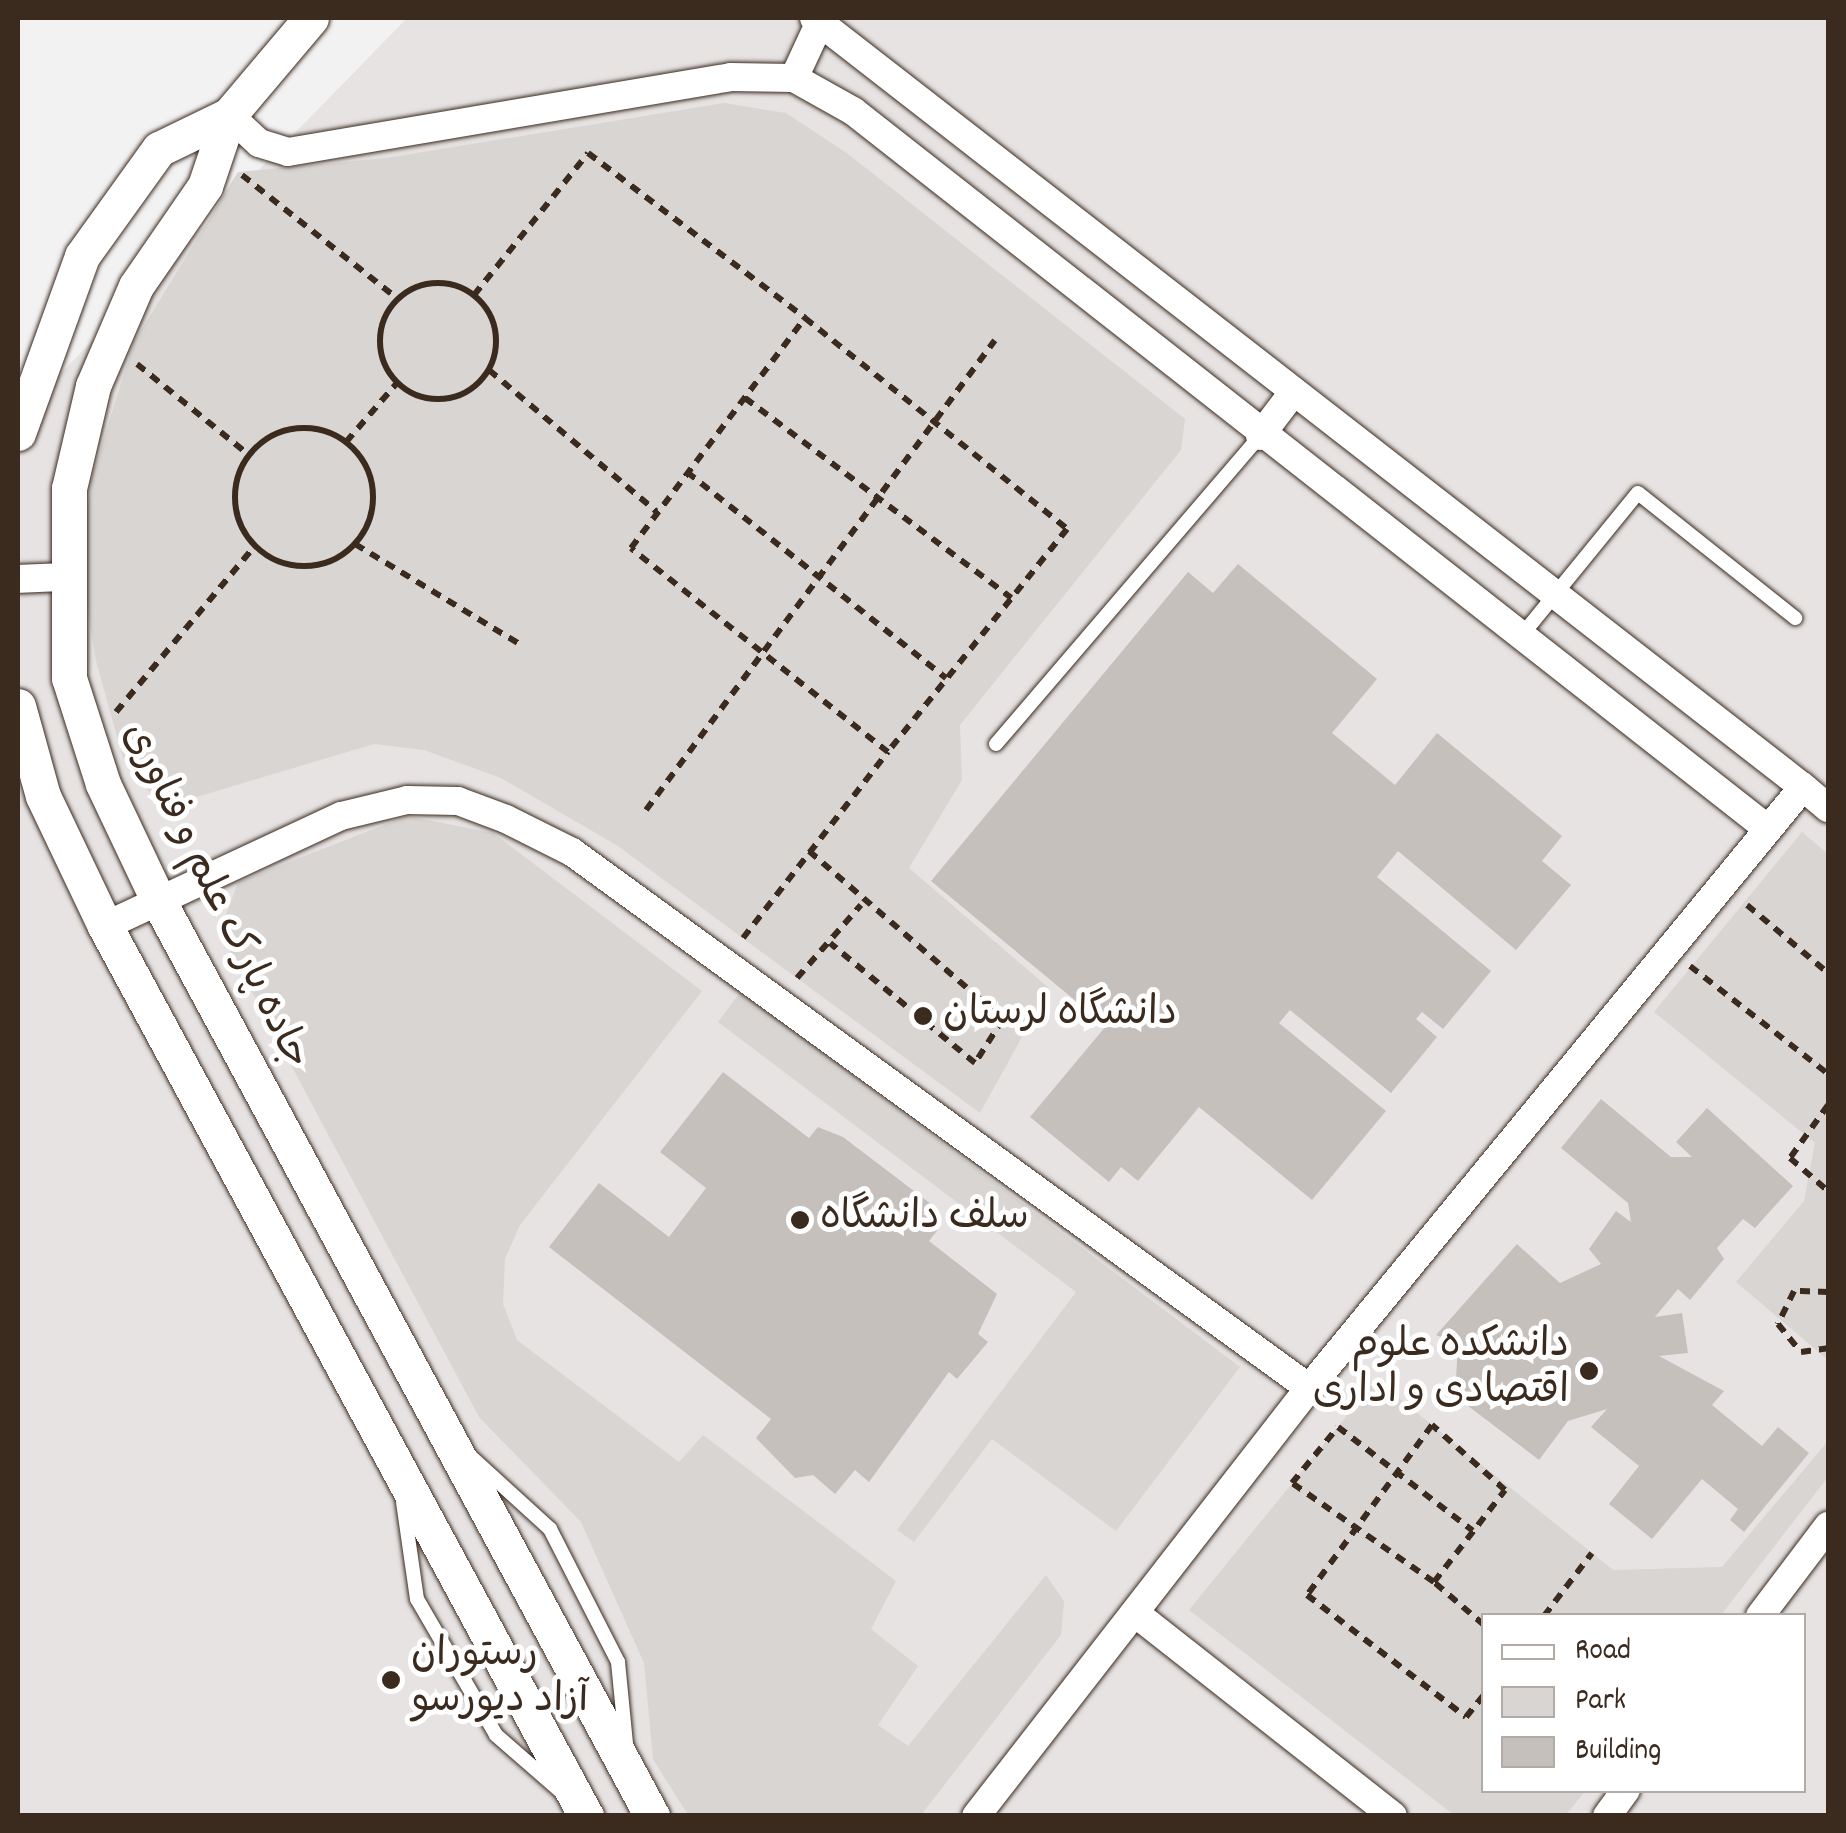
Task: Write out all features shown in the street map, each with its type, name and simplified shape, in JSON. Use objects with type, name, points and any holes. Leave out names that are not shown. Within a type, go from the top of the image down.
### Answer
[{"type":"street","points":[[18,433],[82,256],[160,150],[229,115],[311,18]]},
{"type":"street","points":[[794,78],[817,20],[1828,808]]},
{"type":"street","points":[[229,115],[259,142],[288,152],[730,78],[794,78],[853,111],[1260,436],[1768,829]]},
{"type":"street","name":"جاده پارک علم و فناوری","points":[[229,115],[205,186],[136,286],[111,344],[69,488],[64,577],[69,678],[90,744],[158,900],[455,1442],[652,1816]]},
{"type":"street","points":[[1260,436],[1292,394]]},
{"type":"street","points":[[18,579],[64,577]]},
{"type":"street","points":[[18,706],[43,796],[105,926],[397,1456],[585,1814]]},
{"type":"street","points":[[976,1816],[1309,1388],[1803,787]]},
{"type":"street","points":[[105,926],[270,842],[406,800],[458,802],[506,819],[572,852],[1309,1388]]},
{"type":"street","points":[[1762,1613],[1828,1526]]},
{"type":"street","points":[[1135,1613],[1393,1816]]},
{"type":"street","points":[[1607,1816],[1624,1793]]},
{"type":"lane","points":[[996,744],[1260,436]]},
{"type":"lane","points":[[1522,635],[1638,493],[1795,618]]},
{"type":"lane","points":[[397,1456],[418,1598],[496,1735],[585,1814]]},
{"type":"path","points":[[474,295],[588,153],[805,318],[1066,529],[741,936],[756,947]]},
{"type":"path","points":[[238,172],[398,299]]},
{"type":"path","points":[[427,284],[474,295],[494,322],[489,370],[446,400],[397,383],[380,350],[398,299],[427,284]]},
{"type":"path","points":[[805,318],[632,548],[888,752]]},
{"type":"path","points":[[646,810],[995,340]]},
{"type":"path","points":[[111,344],[249,455]]},
{"type":"path","points":[[489,370],[657,511]]},
{"type":"path","points":[[346,442],[397,383]]},
{"type":"path","points":[[745,398],[1011,598]]},
{"type":"path","points":[[284,430],[346,442],[371,480],[373,502],[356,544],[317,566],[273,560],[255,546],[234,492],[249,455],[284,430]]},
{"type":"path","points":[[686,472],[946,678]]},
{"type":"path","points":[[356,544],[523,646]]},
{"type":"path","points":[[90,744],[255,546]]},
{"type":"path","points":[[809,851],[861,904],[1003,1019],[975,1063],[830,944]]},
{"type":"path","points":[[1723,885],[1828,973]]},
{"type":"path","points":[[785,969],[800,980],[861,904]]},
{"type":"path","points":[[1670,949],[1828,1074]]},
{"type":"path","points":[[1828,1105],[1790,1158],[1828,1191]]},
{"type":"path","points":[[1828,1292],[1794,1291],[1778,1324],[1801,1352],[1828,1348]]},
{"type":"path","points":[[1434,1582],[1505,1490],[1432,1426],[1306,1595],[1466,1718],[1481,1699]]},
{"type":"path","points":[[1473,1531],[1338,1427],[1292,1483],[1434,1582],[1481,1623]]},
{"type":"path","points":[[1546,1613],[1592,1553]]},
{"type":"shaded area","name":"دانشگاه لرستان","points":[[407,18],[1828,18],[1828,1815],[18,1815],[18,417]]},
{"type":"green space","points":[[724,103],[786,113],[848,154],[1185,419],[1181,450],[960,725],[962,780],[909,868],[1049,988],[980,1113],[618,846],[501,778],[424,750],[374,744],[163,807],[125,765],[96,661],[81,569],[91,480],[134,342],[238,172],[386,158]]},
{"type":"green space","points":[[407,816],[493,833],[702,991],[520,1225],[505,1259],[503,1304],[517,1340],[679,1462],[703,1435],[896,1581],[871,1629],[918,1666],[878,1725],[908,1746],[1046,1575],[1064,1601],[1061,1635],[921,1815],[688,1815],[653,1759],[644,1663],[581,1522],[479,1417],[220,932],[238,882]]},
{"type":"green space","points":[[1802,832],[1828,854],[1828,1360],[1736,1282],[1804,1201],[1815,1143],[1654,1012]]},
{"type":"green space","points":[[741,991],[1240,1367],[1116,1531],[992,1439],[914,1542],[897,1530],[1076,1292],[718,1022]]},
{"type":"green space","points":[[1376,1380],[1613,1570],[1722,1567],[1828,1441],[1828,1477],[1723,1613],[1481,1613],[1481,1793],[1583,1793],[1566,1815],[1454,1815],[1189,1610]]},
{"type":"building","points":[[1238,564],[1377,679],[1332,733],[1395,785],[1437,733],[1562,836],[1542,861],[1571,885],[1516,950],[1398,851],[1377,877],[1491,971],[1443,1029],[1422,1012],[1416,1019],[1437,1037],[1391,1093],[1290,1010],[1279,1023],[1386,1111],[1312,1200],[1199,1107],[1138,1181],[1121,1167],[1109,1182],[1030,1117],[1106,1026],[931,881],[1188,572],[1213,593]]},
{"type":"building","points":[[723,1072],[809,1138],[818,1127],[843,1137],[931,1204],[923,1214],[940,1227],[929,1241],[997,1294],[978,1334],[988,1342],[957,1379],[949,1372],[869,1482],[855,1470],[835,1494],[813,1475],[795,1478],[756,1438],[771,1419],[549,1247],[599,1183],[669,1237],[706,1188],[660,1152]]},
{"type":"building","points":[[1601,1099],[1671,1157],[1692,1157],[1676,1142],[1707,1108],[1793,1186],[1755,1228],[1743,1219],[1717,1248],[1724,1259],[1690,1300],[1678,1289],[1655,1317],[1682,1313],[1688,1353],[1659,1356],[1724,1391],[1712,1405],[1762,1446],[1778,1427],[1809,1453],[1744,1532],[1730,1520],[1738,1509],[1702,1479],[1652,1539],[1609,1504],[1639,1466],[1591,1427],[1607,1409],[1568,1421],[1539,1460],[1455,1396],[1458,1344],[1436,1335],[1517,1244],[1560,1283],[1601,1264],[1589,1249],[1616,1211],[1631,1222],[1628,1203],[1561,1148]]},
{"type":"place","name":"دانشگاه لرستان","points":[[923,1016]]},
{"type":"place","name":"سلف دانشگاه","points":[[800,1220]]},
{"type":"place","name":"دانشکده علوم اقتصادی و اداری","points":[[1589,1371]]},
{"type":"place","name":"رستوران آزاد دیورسو","points":[[391,1680]]}]
